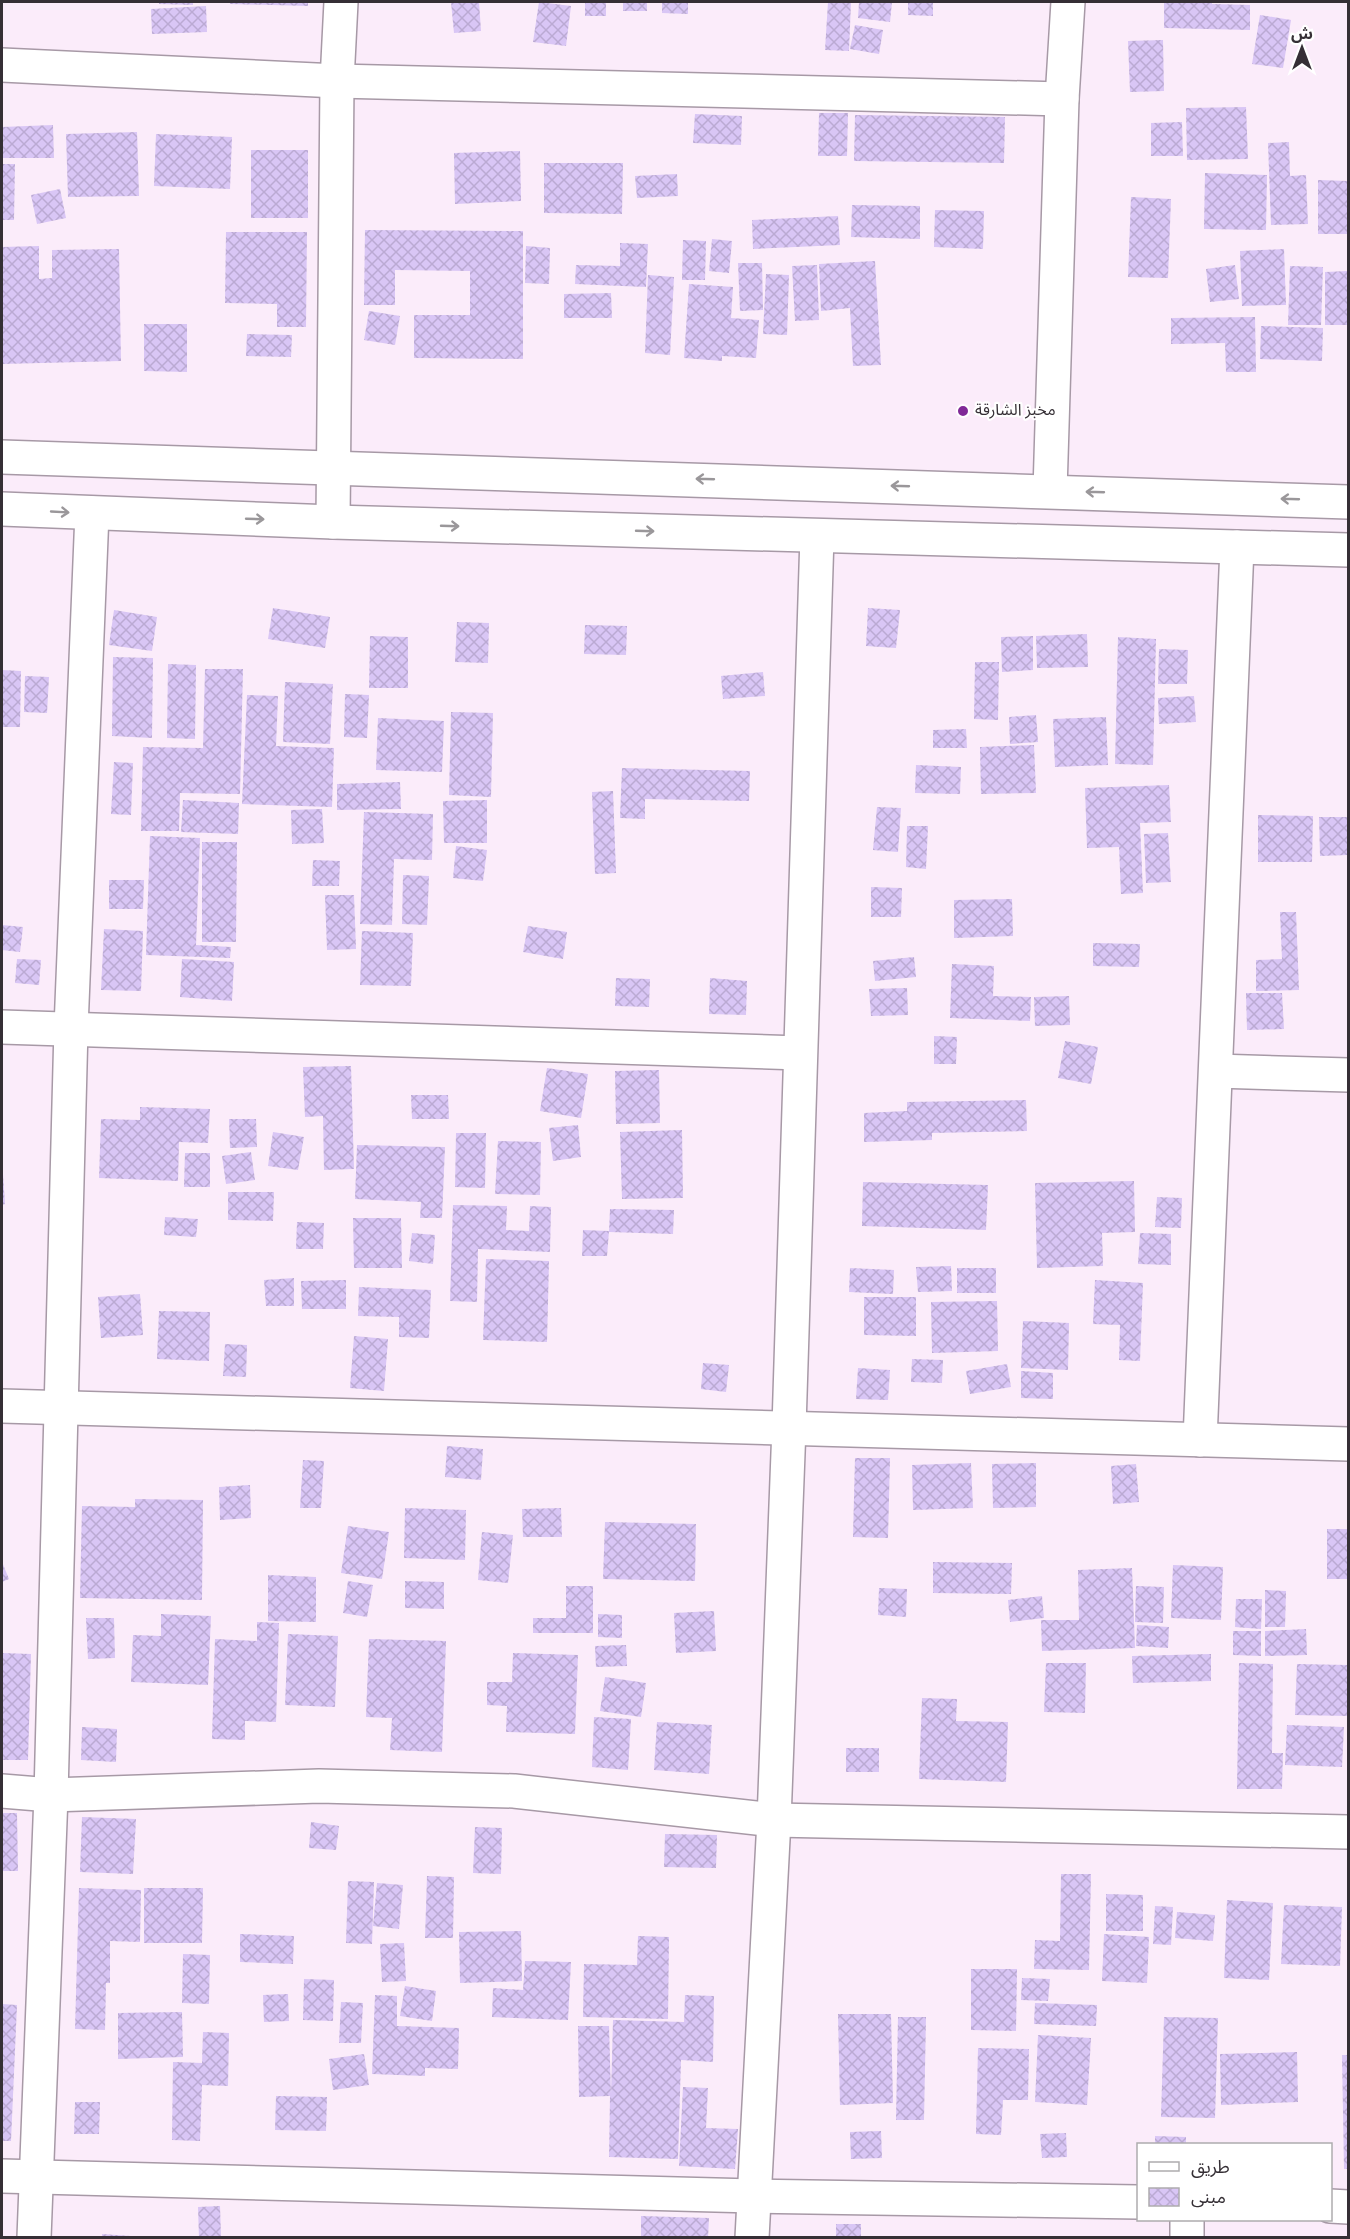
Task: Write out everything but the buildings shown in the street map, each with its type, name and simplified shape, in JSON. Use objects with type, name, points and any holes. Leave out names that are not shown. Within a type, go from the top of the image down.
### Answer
[{"type":"street","points":[[333,522],[337,81],[341,2]]},
{"type":"street","points":[[1050,491],[1062,99],[1068,2]]},
{"type":"street","points":[[2,64],[337,81],[1062,99]]},
{"type":"street","points":[[2,456],[1348,502]]},
{"type":"street","points":[[2,509],[333,522],[1348,550]]},
{"type":"street","points":[[34,2238],[51,1795],[71,1028],[93,513]]},
{"type":"street","points":[[752,2238],[774,1820],[789,1427],[817,536]]},
{"type":"street","points":[[1200,1440],[1237,547]]},
{"type":"street","points":[[2,1027],[800,1053]]},
{"type":"street","points":[[1215,1071],[1348,1075]]},
{"type":"street","points":[[2,1406],[1348,1444]]},
{"type":"street","points":[[2,1791],[51,1795],[319,1786],[514,1791],[774,1820],[1348,1832]]},
{"type":"street","points":[[2,2176],[753,2196],[1137,2202]]},
{"type":"street","points":[[1332,2206],[1348,2207]]},
{"type":"street","points":[[1187,2221],[1187,2238]]},
{"type":"place","name":"مخبز الشارقة","points":[[963,411]]}]
